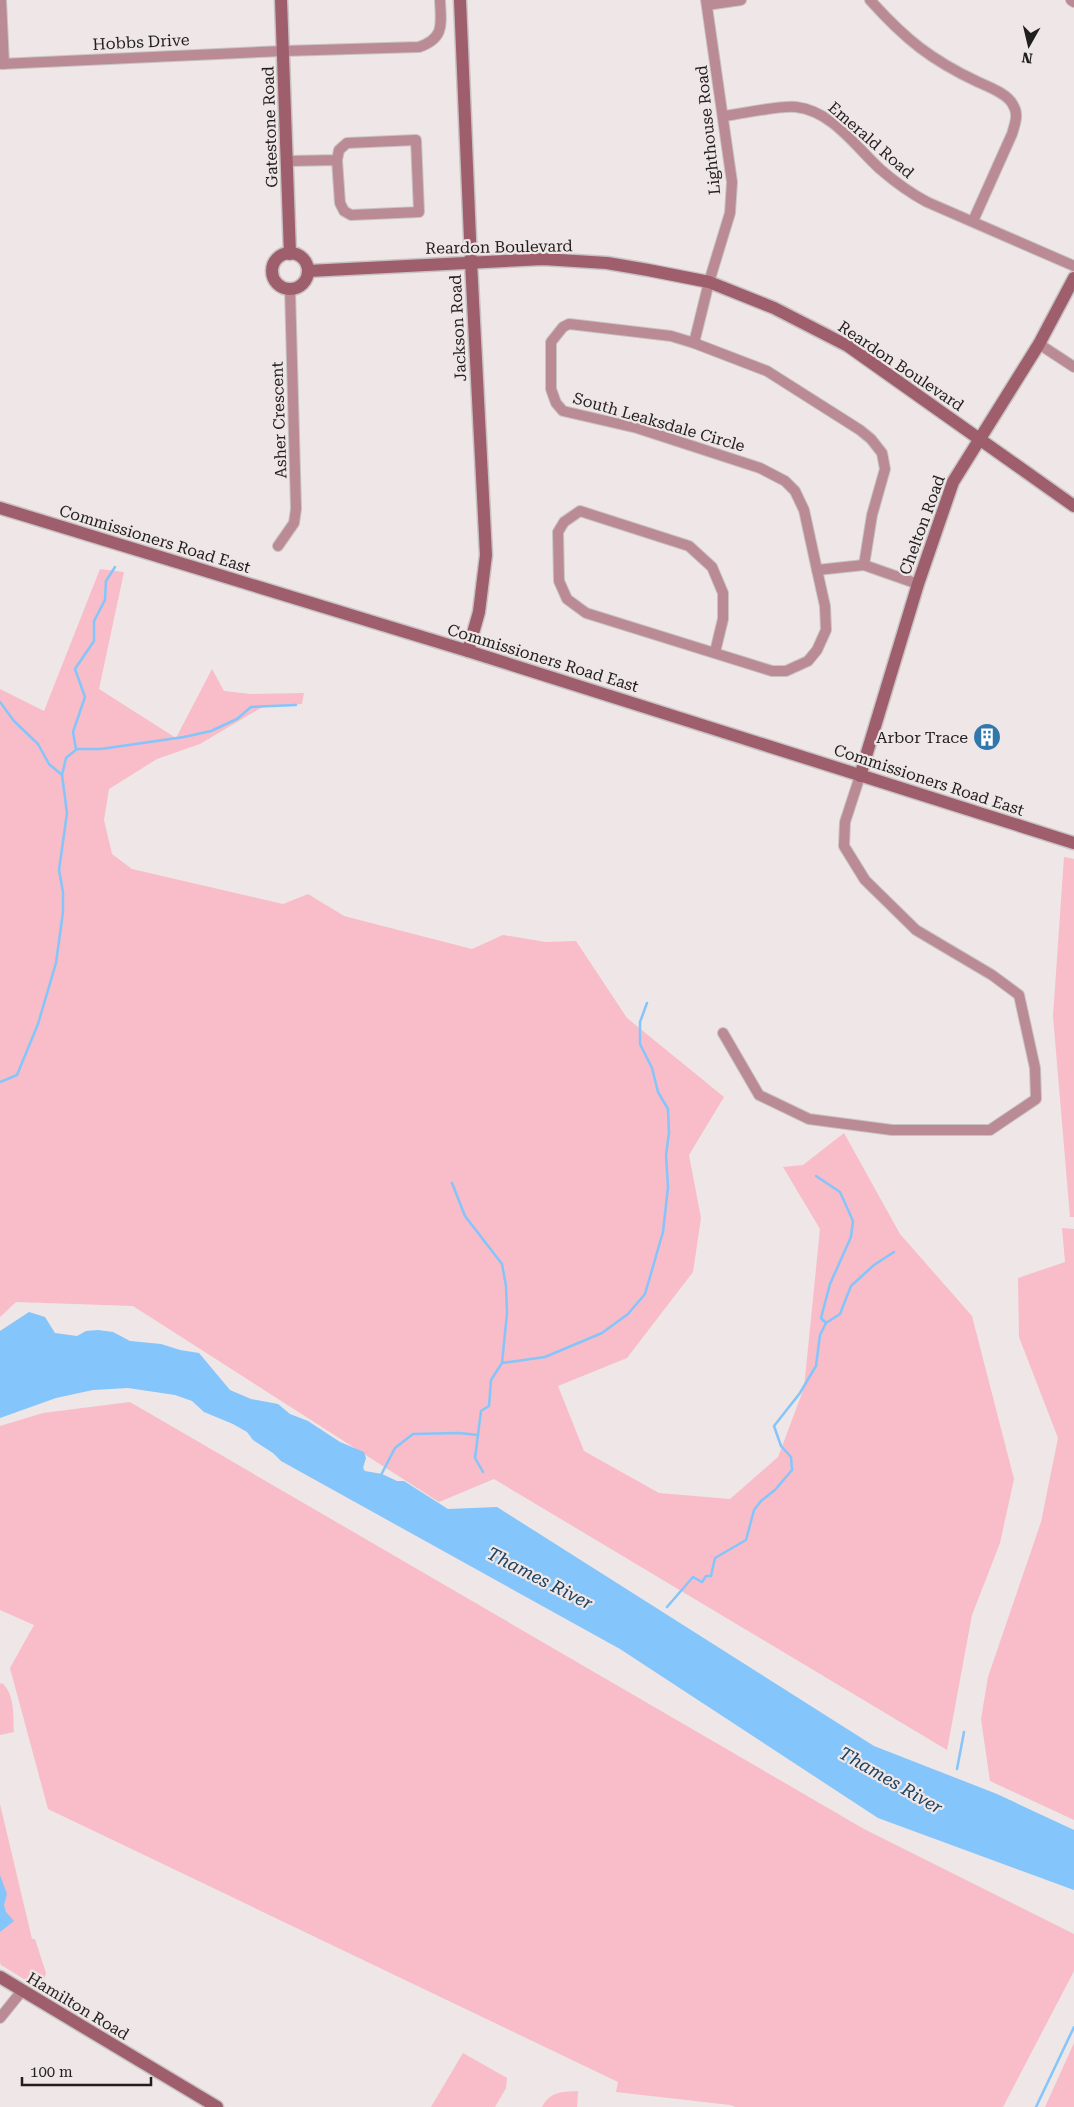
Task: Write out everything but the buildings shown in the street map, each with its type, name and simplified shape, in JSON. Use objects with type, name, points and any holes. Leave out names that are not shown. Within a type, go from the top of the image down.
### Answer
[{"type":"main road","name":"Gatestone Road","points":[[281,0],[290,254]]},
{"type":"main road","name":"Jackson Road","points":[[460,0],[486,555],[479,612],[468,651]]},
{"type":"main road","points":[[290,254],[296,254],[304,261],[308,270],[303,284],[290,289],[282,287],[276,282],[272,272],[277,259],[290,254]]},
{"type":"main road","name":"Reardon Boulevard","points":[[308,270],[543,259],[606,263],[708,282],[774,308],[848,346],[978,440],[1074,506]]},
{"type":"main road","name":"Chelton Road","points":[[860,776],[918,584],[953,482],[1039,344],[1074,278]]},
{"type":"main road","name":"Commissioners Road East","points":[[0,508],[468,651],[1074,843]]},
{"type":"main road","name":"Hamilton Road","points":[[0,1978],[217,2107]]},
{"type":"street","points":[[1,0],[2,64]]},
{"type":"street","name":"Hobbs Drive","points":[[2,64],[284,51],[419,47],[431,43],[438,33],[441,25],[440,0]]},
{"type":"street","points":[[706,3],[741,0]]},
{"type":"street","points":[[870,0],[896,30],[929,56],[1000,93],[1013,104],[1017,119],[1012,134],[973,221]]},
{"type":"street","name":"Lighthouse Road","points":[[694,343],[708,282],[730,213],[732,182],[724,116],[706,3]]},
{"type":"street","name":"Emerald Road","points":[[724,116],[794,107],[817,111],[907,191],[927,202],[1074,266]]},
{"type":"street","points":[[416,140],[419,212],[351,215],[344,211],[340,203],[337,160],[339,150],[347,143],[416,140]]},
{"type":"street","points":[[288,161],[337,160]]},
{"type":"street","name":"Asher Crescent","points":[[278,546],[294,523],[296,509],[290,289]]},
{"type":"street","name":"South Leaksdale Circle","points":[[817,570],[801,504],[795,492],[785,481],[772,473],[637,428],[564,411],[556,403],[552,389],[551,342],[558,331],[569,324],[601,326],[671,336],[694,343],[767,371],[871,438],[882,453],[885,469],[872,515],[864,564]]},
{"type":"street","points":[[1039,344],[1074,367]]},
{"type":"street","points":[[715,652],[723,619],[722,593],[712,567],[689,546],[580,511],[564,522],[558,532],[558,580],[567,599],[586,613],[772,671],[786,671],[808,661],[817,650],[826,630],[825,606],[817,570],[864,564],[918,584]]},
{"type":"street","points":[[723,1033],[759,1096],[809,1119],[892,1130],[990,1130],[1036,1099],[1036,1068],[1019,995],[992,975],[916,930],[866,880],[844,846],[845,822],[860,776]]},
{"type":"street","points":[[0,2018],[21,1992]]},
{"type":"shaded area","points":[[100,569],[124,572],[99,689],[176,738],[212,669],[224,691],[251,694],[304,693],[302,704],[264,706],[200,744],[157,759],[109,789],[104,820],[112,854],[132,869],[283,904],[308,894],[344,916],[472,949],[503,935],[546,942],[576,941],[627,1018],[724,1097],[689,1155],[701,1218],[693,1272],[627,1358],[558,1386],[584,1451],[659,1493],[730,1499],[778,1457],[804,1388],[820,1229],[783,1167],[803,1165],[844,1133],[900,1234],[972,1316],[1014,1479],[1000,1543],[972,1615],[947,1750],[494,1479],[439,1502],[133,1306],[16,1302],[0,1317],[0,689],[44,711]]},
{"type":"shaded area","points":[[1064,857],[1074,859],[1074,1217],[1070,1217],[1053,1016]]},
{"type":"shaded area","points":[[1062,1228],[1074,1229],[1074,1820],[990,1781],[981,1719],[988,1677],[1041,1522],[1058,1438],[1019,1337],[1018,1278],[1065,1262]]},
{"type":"shaded area","points":[[130,1402],[864,1829],[1074,1934],[1074,1971],[1003,2107],[736,2107],[616,2092],[618,2082],[48,1809],[10,1668],[34,1625],[0,1610],[0,1426],[43,1413]]},
{"type":"shaded area","points":[[2,1683],[11,1699],[14,1732],[0,1735],[0,1684]]},
{"type":"shaded area","points":[[0,1804],[32,1939],[35,1939],[46,1973],[43,1983],[37,1987],[1,1965],[0,1962]]},
{"type":"shaded area","points":[[1074,2043],[1074,2107],[1045,2107]]},
{"type":"shaded area","points":[[463,2053],[507,2078],[506,2088],[495,2107],[431,2107]]},
{"type":"shaded area","points":[[578,2091],[577,2107],[542,2107],[549,2098],[557,2093]]},
{"type":"water","name":"Thames River","points":[[29,1312],[45,1317],[55,1333],[77,1336],[86,1331],[113,1332],[130,1341],[161,1344],[199,1353],[230,1390],[251,1399],[278,1404],[290,1414],[308,1421],[340,1442],[364,1452],[366,1458],[363,1468],[365,1471],[382,1474],[397,1481],[404,1481],[448,1509],[497,1507],[874,1746],[997,1794],[1074,1830],[1074,1890],[878,1818],[620,1649],[281,1461],[273,1453],[253,1440],[247,1432],[204,1412],[192,1401],[175,1395],[128,1388],[93,1390],[56,1398],[0,1418],[0,1331]]},
{"type":"water","points":[[0,1875],[7,1894],[4,1905],[6,1912],[14,1921],[0,1932]]},
{"type":"waterway","points":[[76,749],[73,732],[85,697],[75,669],[94,641],[94,621],[105,600],[106,581],[115,567]]},
{"type":"waterway","points":[[0,702],[14,721],[38,744],[49,764],[62,775]]},
{"type":"waterway","points":[[0,1082],[17,1075],[38,1024],[56,963],[63,912],[63,892],[59,870],[67,813],[62,775],[66,758],[77,749],[101,749],[184,737],[211,731],[237,719],[251,707],[296,705]]},
{"type":"waterway","points":[[483,1472],[475,1458],[481,1411],[489,1406],[491,1380],[502,1363],[545,1357],[602,1333],[628,1314],[645,1294],[663,1232],[668,1187],[666,1155],[669,1133],[668,1109],[658,1092],[652,1068],[640,1044],[640,1022],[647,1003]]},
{"type":"waterway","points":[[816,1176],[840,1192],[853,1221],[851,1237],[830,1284],[821,1318],[826,1323]]},
{"type":"waterway","points":[[452,1183],[465,1216],[502,1264],[506,1286],[507,1313],[502,1363]]},
{"type":"waterway","points":[[667,1607],[693,1577],[702,1582],[706,1576],[711,1576],[715,1558],[746,1540],[754,1510],[792,1470],[791,1457],[781,1446],[774,1426],[800,1393],[816,1366],[820,1335],[826,1323],[840,1314],[851,1286],[874,1265],[894,1252]]},
{"type":"waterway","points":[[381,1475],[395,1448],[413,1434],[459,1433],[478,1435]]},
{"type":"waterway","points":[[957,1769],[964,1732]]},
{"type":"waterway","points":[[1036,2107],[1074,2027]]},
{"type":"place","name":"Arbor Trace","points":[[987,737]]}]
